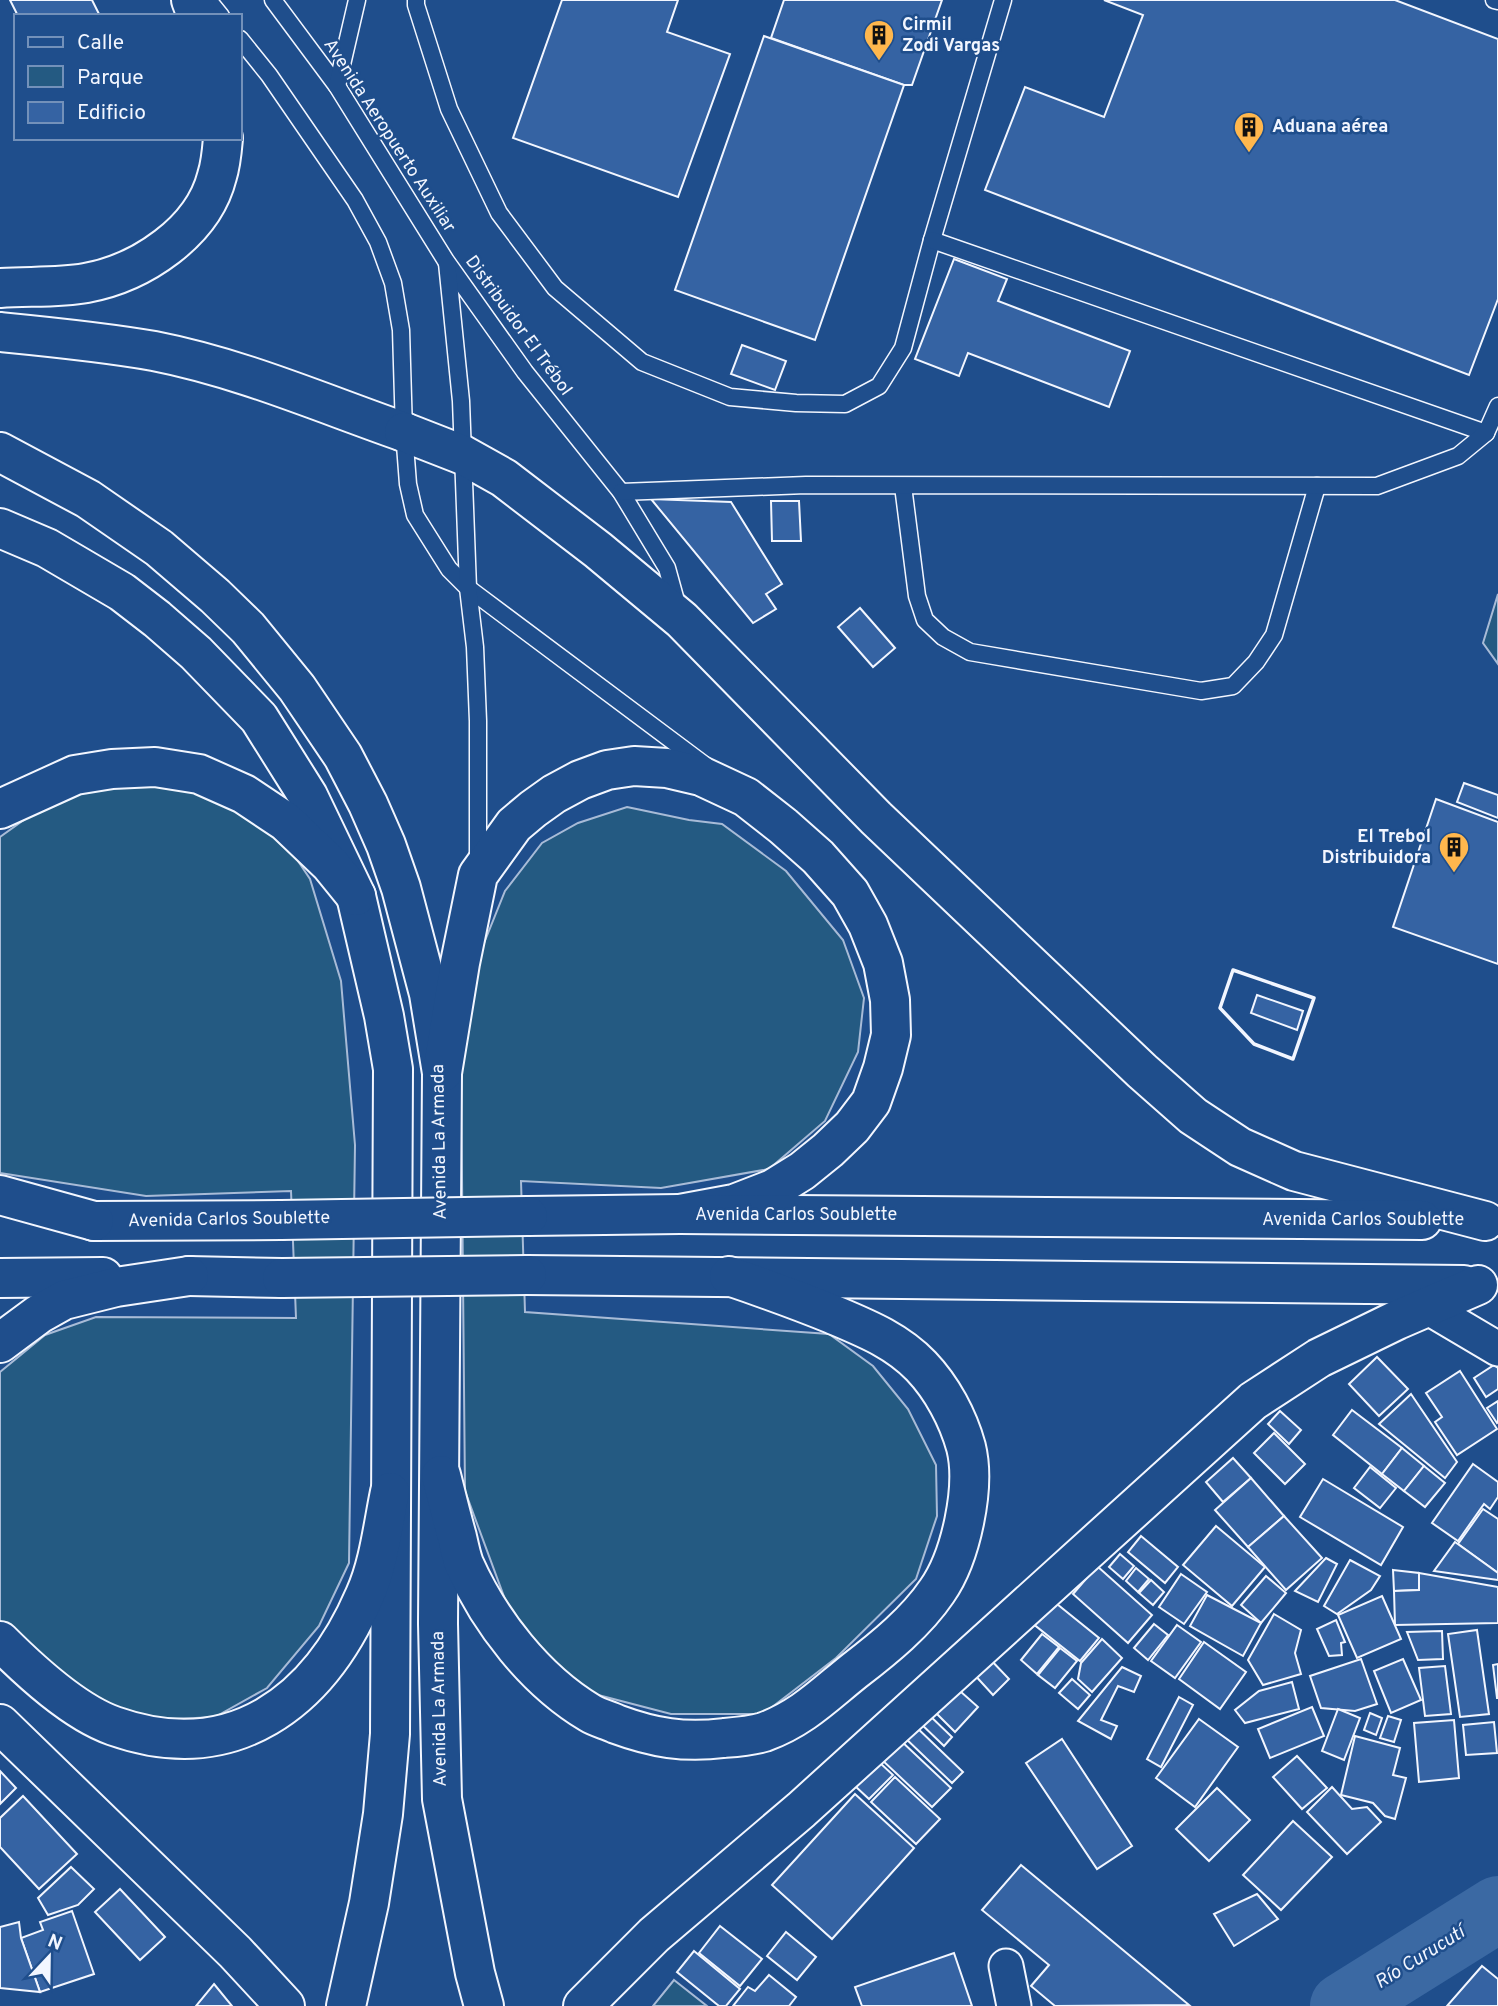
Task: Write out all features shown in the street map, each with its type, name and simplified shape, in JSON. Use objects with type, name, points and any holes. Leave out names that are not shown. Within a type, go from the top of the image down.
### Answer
[{"type":"main road","points":[[0,288],[85,284],[114,276],[168,247],[185,231],[207,201],[217,177],[223,140]]},
{"type":"main road","points":[[0,332],[167,354],[228,370],[306,395],[463,455],[504,478],[682,620],[876,818],[1142,1071],[1193,1116],[1240,1147],[1294,1171],[1492,1221]]},
{"type":"main road","name":"Avenida La Armada","points":[[0,452],[88,499],[159,548],[248,628],[297,688],[343,756],[368,804],[401,888],[429,994],[442,1073],[439,1651],[442,1799],[475,1973],[484,2006]]},
{"type":"main road","points":[[0,528],[47,548],[122,592],[157,619],[227,683],[259,718],[301,785],[356,896],[393,1069],[390,1734],[383,1814],[369,1903],[346,2006]]},
{"type":"main road","points":[[442,1073],[478,875],[514,825],[533,809],[571,785],[607,770],[634,766],[667,768],[701,776],[746,797],[818,857],[850,893],[868,925],[883,963],[890,1000],[891,1035],[871,1102],[852,1127],[828,1150],[773,1189],[734,1204],[680,1214]]},
{"type":"main road","points":[[0,809],[75,775],[112,769],[155,767],[199,774],[244,794],[286,822],[330,863],[356,896]]},
{"type":"main road","points":[[0,1195],[94,1221]]},
{"type":"main road","name":"Avenida Carlos Soublette","points":[[0,1221],[680,1214],[1492,1221]]},
{"type":"main road","points":[[0,1278],[527,1275],[1488,1285]]},
{"type":"main road","points":[[0,1343],[39,1314],[64,1300],[116,1287],[189,1276]]},
{"type":"main road","points":[[441,1475],[463,1563],[487,1607],[534,1668],[562,1693],[592,1714],[667,1740],[706,1740],[761,1733],[793,1719],[821,1700],[883,1649],[937,1591],[953,1562],[962,1534],[969,1475],[966,1448],[955,1418],[940,1391],[922,1367],[900,1347],[876,1332],[729,1276]]},
{"type":"main road","points":[[583,2006],[654,1936],[883,1736],[1253,1401],[1319,1358],[1426,1307],[1488,1285]]},
{"type":"main road","points":[[0,1641],[70,1703],[112,1726],[155,1737],[189,1739],[225,1735],[258,1723],[309,1685],[331,1658],[350,1627],[367,1593],[390,1492]]},
{"type":"main road","points":[[0,1724],[234,1952],[285,2006]]},
{"type":"street","points":[[1426,1307],[1498,1349]]},
{"type":"street","points":[[1006,1966],[1014,2006]]},
{"type":"lane","points":[[208,0],[219,14]]},
{"type":"lane","name":"Avenida Aeropuerto Auxiliar","points":[[273,0],[337,86],[446,261]]},
{"type":"lane","points":[[337,86],[357,0]]},
{"type":"lane","points":[[416,0],[449,109],[499,213],[555,288],[642,362],[730,397],[845,404],[879,386],[903,348],[1003,0]]},
{"type":"lane","points":[[242,41],[269,75],[355,200],[378,242],[393,283],[401,330],[408,484],[415,515],[449,569],[468,588],[746,797]]},
{"type":"lane","points":[[932,240],[1486,433]]},
{"type":"lane","name":"Distribuidor El Trébol","points":[[446,261],[461,401],[468,588],[475,647],[478,875]]},
{"type":"lane","name":"Distribuidor El Trébol","points":[[446,261],[525,372],[621,492],[667,568],[682,620]]},
{"type":"lane","points":[[621,492],[806,485],[1377,486],[1458,456],[1486,433],[1498,405]]},
{"type":"lane","points":[[903,486],[917,596],[925,620],[943,637],[970,652],[1201,691],[1233,686],[1256,662],[1274,635],[1317,486]]},
{"type":"green space","points":[[1498,594],[1498,664],[1483,643]]},
{"type":"green space","points":[[119,777],[208,784],[274,825],[310,879],[341,981],[355,1145],[349,1563],[319,1626],[267,1688],[215,1717],[156,1720],[87,1700],[0,1621],[0,1372],[45,1335],[96,1317],[296,1318],[291,1191],[146,1196],[0,1173],[0,837],[56,797]]},
{"type":"green space","points":[[627,807],[722,824],[786,871],[843,940],[864,998],[858,1052],[825,1121],[769,1169],[661,1188],[521,1181],[525,1312],[829,1334],[873,1366],[908,1409],[936,1465],[937,1516],[916,1579],[836,1658],[763,1714],[671,1714],[579,1690],[510,1613],[465,1491],[461,1073],[474,968],[505,891],[542,843],[578,823]]},
{"type":"green space","points":[[674,1980],[707,2006],[653,2006]]},
{"type":"building","points":[[10,0],[92,0],[99,14],[17,14]]},
{"type":"building","points":[[562,0],[678,0],[667,32],[730,54],[678,197],[513,138]]},
{"type":"building","name":"Cirmil Zodi Vargas","points":[[784,0],[942,0],[912,85],[904,85],[771,38]]},
{"type":"building","name":"Aduana aérea","points":[[1104,0],[1395,0],[1498,39],[1498,299],[1469,375],[985,190],[1025,87],[1104,117],[1143,15]]},
{"type":"building","points":[[764,36],[904,85],[815,340],[675,290]]},
{"type":"building","points":[[954,259],[1007,279],[998,301],[1130,351],[1109,407],[968,353],[959,376],[915,359]]},
{"type":"building","points":[[742,345],[786,361],[775,390],[731,374]]},
{"type":"building","points":[[651,499],[731,502],[782,584],[766,594],[776,609],[753,623]]},
{"type":"building","points":[[771,501],[799,501],[801,541],[772,541]]},
{"type":"building","points":[[860,608],[895,648],[873,667],[838,627]]},
{"type":"building","points":[[1464,783],[1498,795],[1498,818],[1457,802]]},
{"type":"building","name":"El Trebol Distribuidora","points":[[1436,799],[1498,822],[1498,964],[1393,927]]},
{"type":"building","points":[[1257,995],[1303,1011],[1297,1030],[1251,1013]]},
{"type":"building","points":[[1377,1357],[1408,1389],[1379,1416],[1349,1384]]},
{"type":"building","points":[[1494,1365],[1498,1368],[1498,1389],[1486,1397],[1474,1378]]},
{"type":"building","points":[[1460,1371],[1497,1429],[1457,1455],[1435,1422],[1442,1417],[1426,1393]]},
{"type":"building","points":[[1411,1394],[1457,1462],[1445,1478],[1379,1424]]},
{"type":"building","points":[[1498,1401],[1498,1422],[1497,1423],[1487,1408]]},
{"type":"building","points":[[1352,1410],[1402,1448],[1382,1474],[1333,1435]]},
{"type":"building","points":[[1280,1411],[1301,1430],[1289,1444],[1268,1424]]},
{"type":"building","points":[[1274,1433],[1305,1464],[1285,1484],[1254,1453]]},
{"type":"building","points":[[1402,1448],[1424,1466],[1404,1491],[1382,1474]]},
{"type":"building","points":[[1233,1458],[1251,1478],[1223,1502],[1206,1482]]},
{"type":"building","points":[[1473,1464],[1498,1482],[1498,1497],[1490,1509],[1484,1504],[1458,1541],[1432,1523]]},
{"type":"building","points":[[1424,1466],[1445,1483],[1425,1507],[1404,1491]]},
{"type":"building","points":[[1370,1467],[1396,1488],[1380,1508],[1354,1488]]},
{"type":"building","points":[[1251,1478],[1284,1516],[1248,1547],[1215,1510]]},
{"type":"building","points":[[1323,1479],[1403,1527],[1381,1565],[1300,1517]]},
{"type":"building","points":[[1483,1509],[1498,1519],[1498,1573],[1458,1544]]},
{"type":"building","points":[[1284,1516],[1322,1558],[1286,1590],[1248,1547]]},
{"type":"building","points":[[1216,1526],[1265,1567],[1232,1606],[1183,1565]]},
{"type":"building","points":[[1141,1536],[1178,1567],[1165,1583],[1128,1552]]},
{"type":"building","points":[[1455,1542],[1498,1573],[1498,1580],[1434,1571]]},
{"type":"building","points":[[1120,1554],[1134,1566],[1123,1579],[1109,1567]]},
{"type":"building","points":[[1326,1558],[1337,1564],[1318,1602],[1295,1591]]},
{"type":"building","points":[[1350,1560],[1380,1576],[1371,1590],[1337,1614],[1324,1606]]},
{"type":"building","points":[[1097,1566],[1152,1615],[1128,1643],[1073,1594]]},
{"type":"building","points":[[1136,1568],[1149,1579],[1138,1592],[1126,1581]]},
{"type":"building","points":[[1393,1570],[1419,1573],[1419,1590],[1394,1591]]},
{"type":"building","points":[[1419,1573],[1498,1587],[1498,1623],[1395,1625],[1394,1591],[1419,1590]]},
{"type":"building","points":[[1181,1574],[1207,1592],[1184,1624],[1159,1607]]},
{"type":"building","points":[[1266,1576],[1286,1593],[1261,1623],[1241,1605]]},
{"type":"building","points":[[1151,1580],[1164,1592],[1153,1605],[1139,1593]]},
{"type":"building","points":[[1207,1595],[1261,1623],[1243,1656],[1190,1626]]},
{"type":"building","points":[[1382,1596],[1401,1639],[1357,1658],[1338,1615]]},
{"type":"building","points":[[1052,1600],[1099,1638],[1080,1661],[1032,1623]]},
{"type":"building","points":[[1274,1614],[1301,1630],[1295,1653],[1301,1674],[1263,1685],[1248,1660]]},
{"type":"building","points":[[1336,1620],[1345,1642],[1341,1643],[1342,1655],[1329,1656],[1317,1629]]},
{"type":"building","points":[[1154,1624],[1168,1635],[1148,1660],[1134,1648]]},
{"type":"building","points":[[1177,1625],[1201,1642],[1175,1678],[1151,1661]]},
{"type":"building","points":[[1477,1630],[1489,1714],[1460,1717],[1448,1634]]},
{"type":"building","points":[[1442,1631],[1443,1659],[1418,1660],[1407,1632]]},
{"type":"building","points":[[1042,1634],[1059,1647],[1037,1674],[1021,1660]]},
{"type":"building","points":[[1102,1639],[1122,1658],[1092,1692],[1078,1679],[1081,1663]]},
{"type":"building","points":[[1204,1642],[1246,1672],[1220,1709],[1179,1679]]},
{"type":"building","points":[[1060,1648],[1077,1661],[1055,1688],[1038,1675]]},
{"type":"building","points":[[988,1657],[1009,1679],[993,1695],[972,1672]]},
{"type":"building","points":[[1361,1659],[1377,1704],[1355,1711],[1321,1708],[1310,1676]]},
{"type":"building","points":[[1403,1659],[1421,1700],[1391,1713],[1374,1671]]},
{"type":"building","points":[[1498,1664],[1498,1698],[1497,1698],[1493,1665]]},
{"type":"building","points":[[1445,1666],[1451,1714],[1425,1716],[1419,1668]]},
{"type":"building","points":[[1122,1667],[1141,1676],[1134,1692],[1118,1686],[1101,1720],[1117,1726],[1111,1739],[1078,1721]]},
{"type":"building","points":[[1072,1679],[1090,1695],[1078,1709],[1059,1693]]},
{"type":"building","points":[[1292,1682],[1299,1709],[1245,1723],[1235,1710],[1259,1691]]},
{"type":"building","points":[[951,1683],[978,1707],[955,1732],[936,1713]]},
{"type":"building","points":[[1179,1697],[1193,1705],[1161,1767],[1147,1759]]},
{"type":"building","points":[[1312,1707],[1324,1736],[1270,1758],[1258,1729]]},
{"type":"building","points":[[1338,1709],[1360,1718],[1344,1760],[1322,1751]]},
{"type":"building","points":[[926,1712],[952,1737],[944,1746],[918,1721]]},
{"type":"building","points":[[1370,1713],[1382,1718],[1376,1735],[1364,1730]]},
{"type":"building","points":[[1388,1716],[1401,1720],[1394,1742],[1380,1738]]},
{"type":"building","points":[[1199,1719],[1238,1747],[1195,1807],[1156,1778]]},
{"type":"building","points":[[1454,1720],[1459,1778],[1419,1782],[1414,1723]]},
{"type":"building","points":[[1494,1722],[1497,1753],[1466,1755],[1463,1725]]},
{"type":"building","points":[[912,1723],[963,1772],[952,1783],[901,1734]]},
{"type":"building","points":[[1355,1736],[1400,1748],[1393,1775],[1406,1778],[1395,1819],[1385,1816],[1373,1803],[1341,1795]]},
{"type":"building","points":[[899,1739],[951,1788],[932,1807],[881,1759]]},
{"type":"building","points":[[1062,1739],[1132,1846],[1097,1869],[1026,1763]]},
{"type":"building","points":[[1297,1756],[1327,1788],[1302,1809],[1273,1777]]},
{"type":"building","points":[[879,1762],[893,1775],[869,1799],[855,1786]]},
{"type":"building","points":[[0,1771],[16,1788],[0,1804]]},
{"type":"building","points":[[895,1777],[940,1819],[916,1844],[871,1802]]},
{"type":"building","points":[[1332,1787],[1352,1809],[1367,1807],[1381,1822],[1347,1854],[1307,1812]]},
{"type":"building","points":[[1217,1788],[1250,1820],[1209,1861],[1176,1829]]},
{"type":"building","points":[[855,1794],[914,1848],[832,1939],[772,1885]]},
{"type":"building","points":[[23,1796],[77,1854],[39,1889],[0,1847],[0,1818]]},
{"type":"building","points":[[1293,1821],[1332,1857],[1281,1910],[1243,1875]]},
{"type":"building","points":[[1021,1865],[1189,2005],[1055,2006],[1031,1986],[1049,1965],[982,1910]]},
{"type":"building","points":[[71,1867],[94,1889],[78,1905],[48,1915],[38,1898]]},
{"type":"building","points":[[120,1889],[165,1937],[140,1960],[95,1912]]},
{"type":"building","points":[[1257,1894],[1278,1919],[1234,1946],[1214,1914]]},
{"type":"building","points":[[72,1911],[94,1974],[40,1992],[21,1938],[43,1930],[40,1922]]},
{"type":"building","points":[[19,1922],[21,1938],[40,1992],[0,1988],[0,1927]]},
{"type":"building","points":[[720,1926],[762,1959],[740,1986],[699,1953]]},
{"type":"building","points":[[786,1932],[816,1957],[797,1980],[767,1956]]},
{"type":"building","points":[[694,1951],[740,1989],[726,2006],[719,2006],[677,1972]]},
{"type":"building","points":[[954,1953],[972,2006],[862,2006],[855,1987]]},
{"type":"building","points":[[1482,1966],[1498,1979],[1498,2006],[1447,2006]]},
{"type":"building","points":[[769,1975],[796,1997],[789,2006],[733,2006],[748,1987],[755,1991]]},
{"type":"building","points":[[214,1984],[232,2006],[196,2006]]},
{"type":"waterway","name":"Río Curucutí","points":[[1343,2006],[1498,1909]]},
{"type":"wall","points":[[1233,970],[1314,998],[1293,1059],[1254,1044],[1220,1008],[1233,970]]},
{"type":"place","name":"Cirmil Zodi Vargas","points":[[879,62]]},
{"type":"place","name":"Aduana aérea","points":[[1249,154]]},
{"type":"place","name":"El Trebol Distribuidora","points":[[1454,874]]}]
